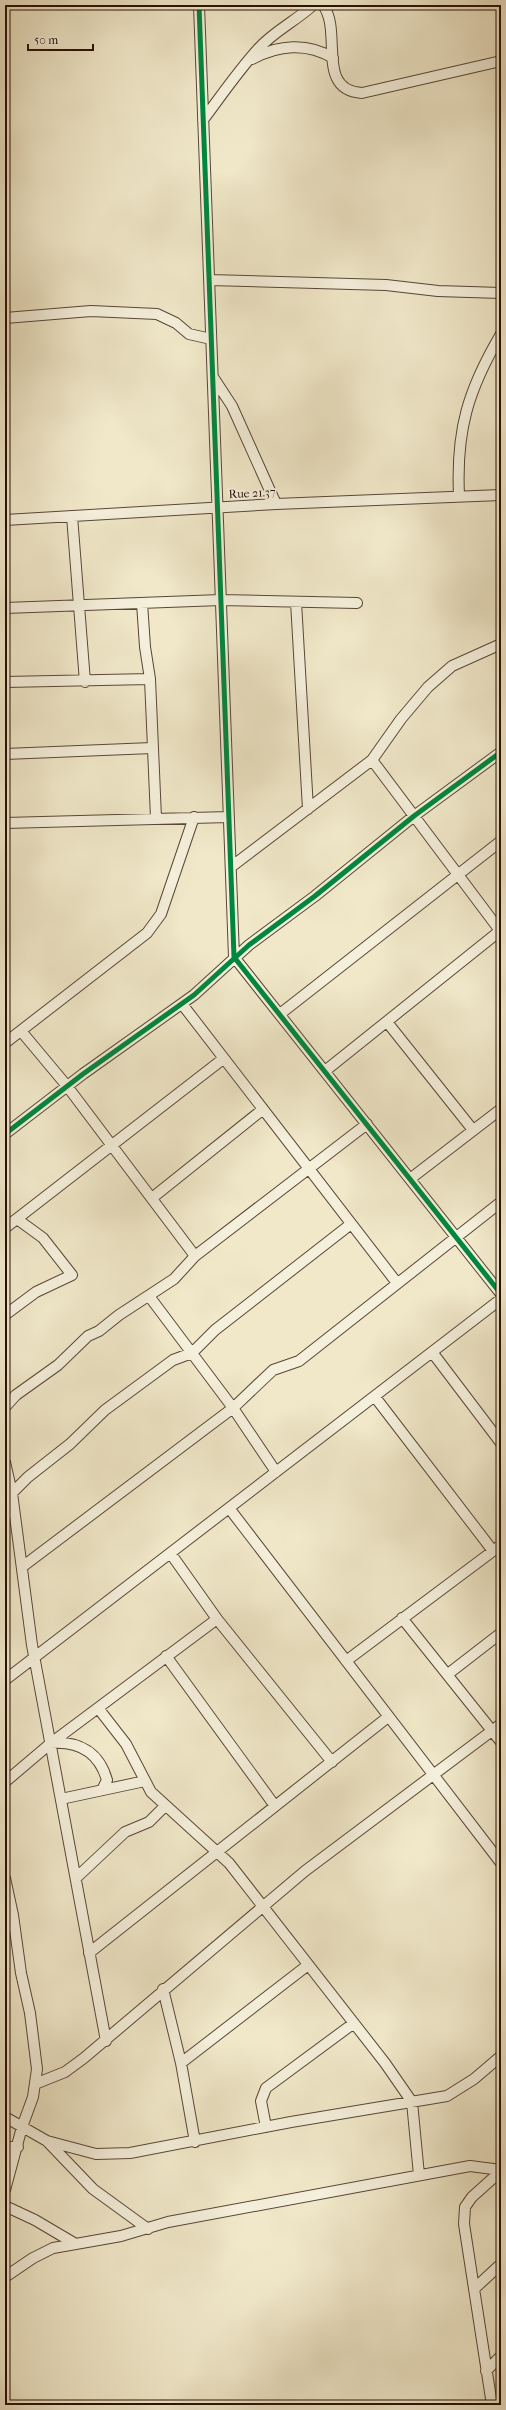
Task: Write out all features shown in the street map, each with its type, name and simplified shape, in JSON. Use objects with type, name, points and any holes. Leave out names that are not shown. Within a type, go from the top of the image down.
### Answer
[{"type":"street","points":[[199,5],[234,957],[501,1294]]},
{"type":"street","points":[[203,120],[257,49],[278,30],[313,5]]},
{"type":"street","points":[[323,5],[329,17],[336,79],[342,88],[350,92],[362,93],[501,61]]},
{"type":"street","points":[[250,60],[274,49],[292,46],[317,50],[333,58]]},
{"type":"street","points":[[209,280],[386,286],[438,291],[501,293]]},
{"type":"street","points":[[5,318],[91,311],[157,314],[176,323],[189,334],[212,339]]},
{"type":"street","points":[[459,495],[458,464],[464,414],[481,368],[501,334]]},
{"type":"street","points":[[213,377],[232,406],[276,504]]},
{"type":"street","name":"Rue 21.37","points":[[5,520],[276,504],[459,495],[501,495]]},
{"type":"street","points":[[72,516],[85,682]]},
{"type":"street","points":[[5,608],[221,600],[357,603]]},
{"type":"street","points":[[296,602],[308,808]]},
{"type":"street","points":[[142,603],[145,647],[150,679],[156,818]]},
{"type":"street","points":[[231,867],[372,760],[401,719],[428,687],[452,666],[501,644]]},
{"type":"street","points":[[5,682],[85,682],[150,679]]},
{"type":"street","points":[[5,754],[152,748]]},
{"type":"street","points":[[5,1134],[68,1086],[194,995],[234,957],[315,896],[414,816],[501,752]]},
{"type":"street","points":[[325,1071],[501,931],[457,875],[372,760]]},
{"type":"street","points":[[5,1043],[147,933],[161,914],[194,817]]},
{"type":"street","points":[[5,823],[229,817]]},
{"type":"street","points":[[280,1014],[501,842]]},
{"type":"street","points":[[182,1004],[262,1110],[398,1283]]},
{"type":"street","points":[[387,1022],[473,1130]]},
{"type":"street","points":[[21,1031],[68,1086],[195,1256]]},
{"type":"street","points":[[5,1228],[223,1059]]},
{"type":"street","points":[[410,1179],[501,1109]]},
{"type":"street","points":[[152,1198],[262,1110]]},
{"type":"street","points":[[5,1407],[16,1395],[58,1365],[88,1336],[99,1331],[174,1278],[195,1256],[367,1124]]},
{"type":"street","points":[[22,1567],[233,1408],[274,1370],[299,1361],[501,1202]]},
{"type":"street","points":[[5,1315],[36,1292],[72,1275],[43,1238],[17,1219]]},
{"type":"street","points":[[12,1493],[28,1477],[70,1444],[105,1410],[173,1360],[192,1353],[215,1330],[351,1224]]},
{"type":"street","points":[[149,1296],[233,1408],[276,1472]]},
{"type":"street","points":[[5,1680],[501,1299]]},
{"type":"street","points":[[432,1352],[501,1444]]},
{"type":"street","points":[[346,1661],[497,1548],[375,1397]]},
{"type":"street","points":[[5,1462],[12,1493],[35,1656],[106,2041]]},
{"type":"street","points":[[229,1508],[433,1776],[501,1862]]},
{"type":"street","points":[[171,1554],[217,1619],[332,1762]]},
{"type":"street","points":[[402,1618],[448,1674],[497,1727],[501,1742]]},
{"type":"street","points":[[5,1782],[51,1743],[217,1619]]},
{"type":"street","points":[[448,1674],[501,1633]]},
{"type":"street","points":[[166,1656],[276,1806]]},
{"type":"street","points":[[98,1708],[126,1744],[151,1792],[229,1863],[354,2023],[412,2102],[419,2174]]},
{"type":"street","points":[[90,1953],[388,1717]]},
{"type":"street","points":[[35,2084],[65,2072],[106,2041],[163,1989],[262,1906],[376,1816],[433,1776],[497,1727]]},
{"type":"street","points":[[51,1743],[68,1742],[96,1757],[107,1780],[103,1788]]},
{"type":"street","points":[[61,1799],[103,1788],[145,1781]]},
{"type":"street","points":[[76,1878],[125,1832],[149,1822],[165,1806]]},
{"type":"street","points":[[5,1878],[33,2031],[37,2069],[33,2097],[22,2127],[18,2147],[5,2190]]},
{"type":"street","points":[[181,2063],[308,1965]]},
{"type":"street","points":[[163,1989],[181,2063],[195,2142]]},
{"type":"street","points":[[266,2127],[261,2101],[266,2088],[354,2023]]},
{"type":"street","points":[[5,2117],[47,2141],[96,2154],[130,2154],[266,2127],[447,2096],[474,2079],[501,2056]]},
{"type":"street","points":[[47,2141],[93,2189],[148,2229]]},
{"type":"street","points":[[5,2147],[18,2147]]},
{"type":"street","points":[[5,2277],[48,2250],[74,2243],[121,2236],[168,2222],[310,2195],[379,2184],[419,2174],[470,2166],[501,2170]]},
{"type":"street","points":[[492,2405],[464,2224],[465,2207],[472,2197],[501,2170]]},
{"type":"street","points":[[5,2206],[35,2220],[74,2243]]},
{"type":"street","points":[[474,2289],[501,2264]]},
{"type":"street","points":[[486,2370],[501,2356]]},
{"type":"cycle path","points":[[199,5],[234,957],[501,1294]]},
{"type":"cycle path","points":[[5,1134],[83,1074],[194,995],[249,945],[315,896],[414,816],[501,752]]}]
